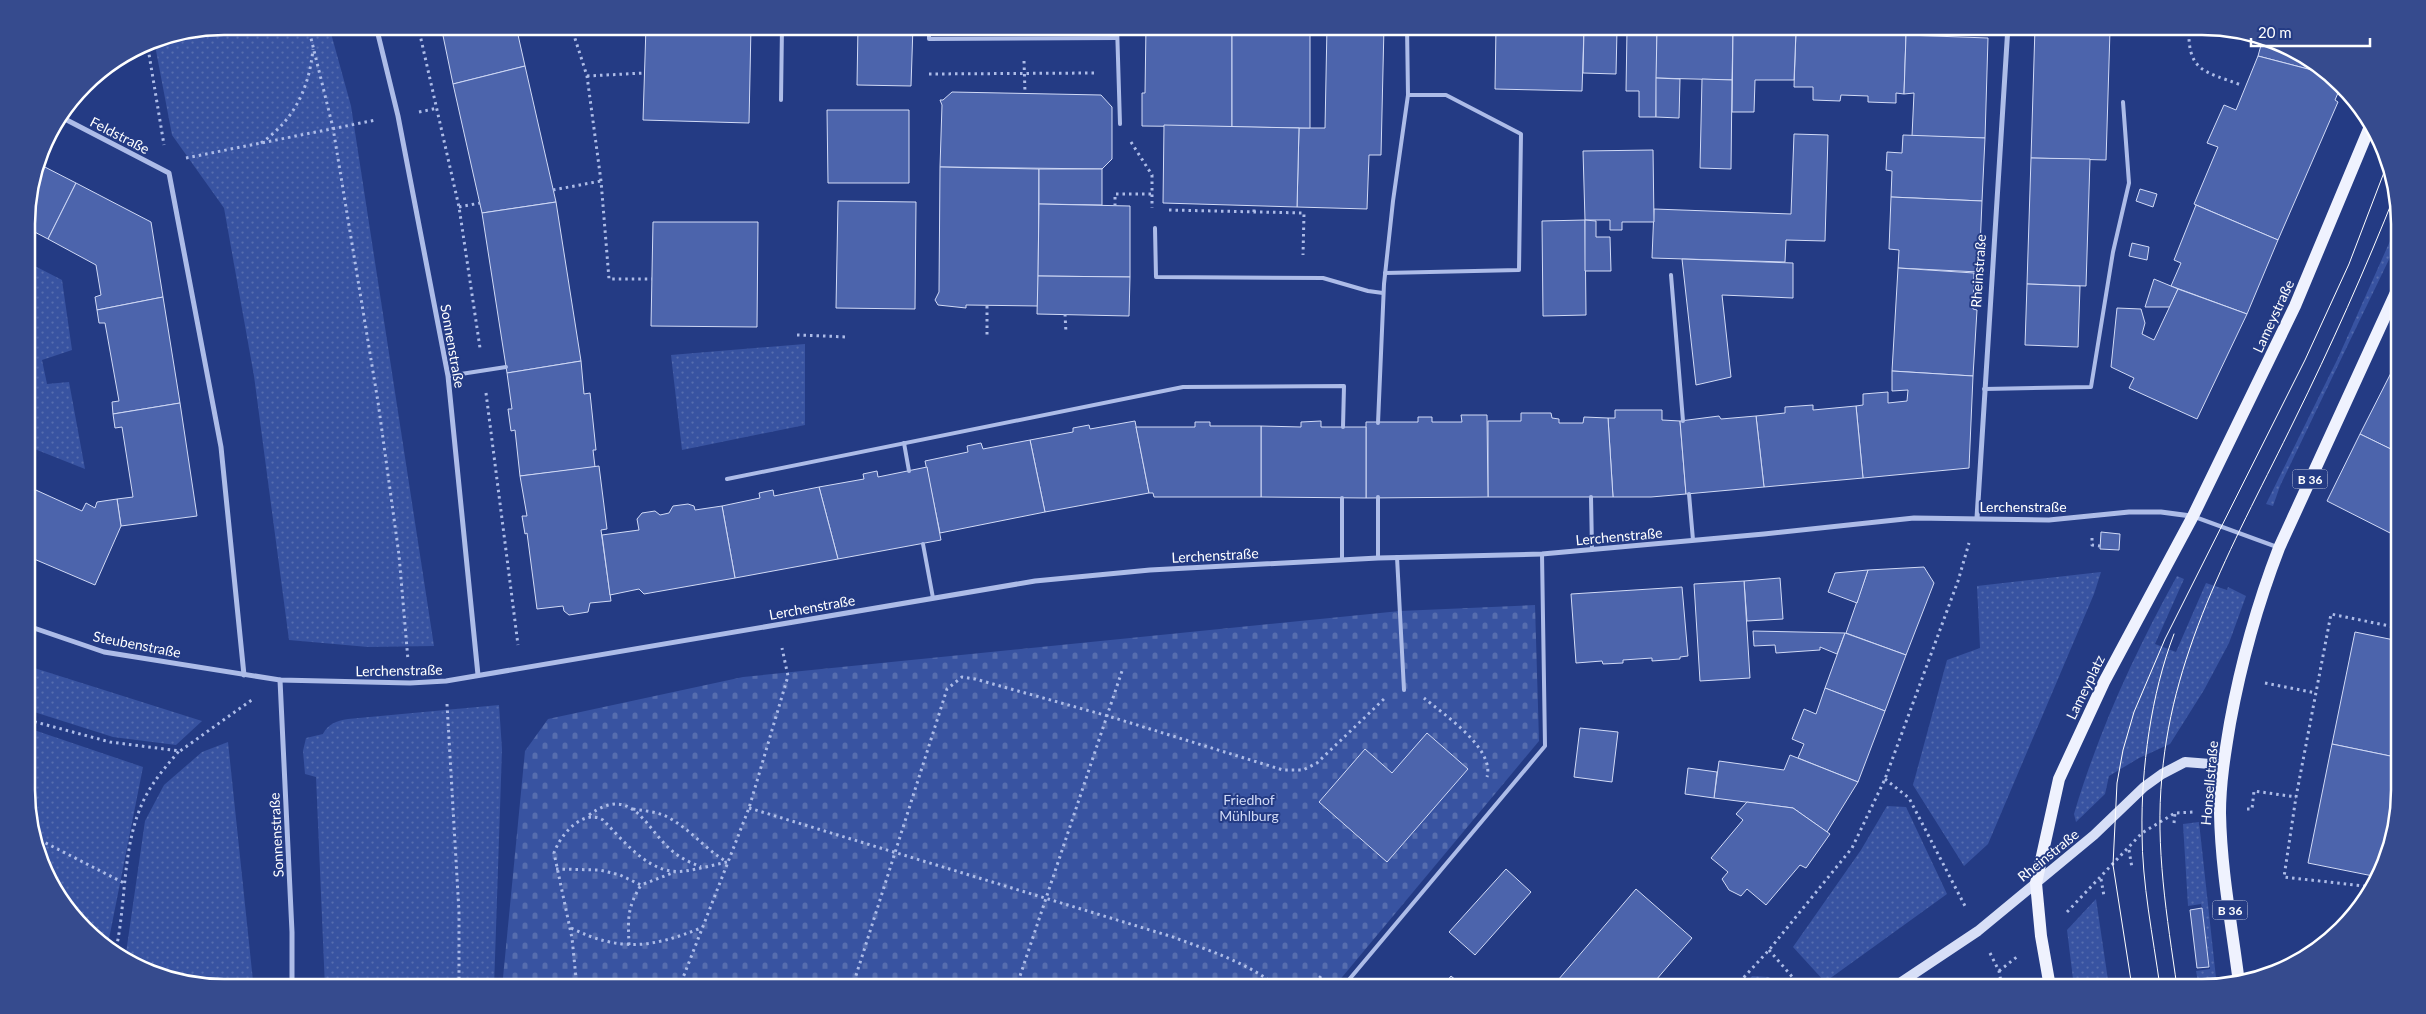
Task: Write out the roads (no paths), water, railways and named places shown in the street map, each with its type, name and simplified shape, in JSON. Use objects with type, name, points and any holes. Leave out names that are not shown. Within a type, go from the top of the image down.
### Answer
[{"type":"main road","name":"Lameystraße","points":[[2193,516],[2295,306],[2368,132]]},
{"type":"main road","name":"B 36","points":[[2279,548],[2391,303]]},
{"type":"main road","name":"Lameyplatz","points":[[2036,884],[2059,778],[2104,682],[2193,516]]},
{"type":"main road","name":"Honsellstraße","points":[[2238,975],[2221,846],[2220,810],[2223,765],[2239,676],[2262,591],[2279,548]]},
{"type":"main road","points":[[2036,884],[2041,936],[2049,979]]},
{"type":"street","name":"Sonnenstraße","points":[[378,35],[398,116],[448,376],[478,675]]},
{"type":"street","name":"Rheinstraße","points":[[1976,518],[2007,35]]},
{"type":"street","name":"Feldstraße","points":[[66,120],[169,173],[221,447],[244,675]]},
{"type":"street","name":"Lerchenstraße","points":[[244,675],[280,680],[410,683],[446,681],[1035,581],[1150,570],[1396,557],[1542,554],[1914,518],[2049,520],[2129,512],[2162,512],[2193,516]]},
{"type":"street","name":"Steubenstraße","points":[[35,628],[104,652],[244,675]]},
{"type":"street","name":"Sonnenstraße","points":[[280,680],[292,932],[292,979]]},
{"type":"street","name":"Rheinstraße","points":[[1906,979],[1978,930],[2036,884],[2094,835],[2144,787],[2162,774],[2185,762],[2223,765]]},
{"type":"lane","points":[[781,100],[782,35]]},
{"type":"lane","points":[[929,35],[929,39],[1117,38],[1120,124]]},
{"type":"lane","points":[[1378,423],[1383,293],[1393,201],[1408,95],[1407,35]]},
{"type":"lane","points":[[1385,272],[1518,270],[1521,134],[1446,95],[1408,95]]},
{"type":"lane","points":[[1984,389],[2090,386],[2113,252],[2129,183],[2124,102]]},
{"type":"lane","points":[[1154,228],[1156,277],[1323,278],[1368,291],[1383,293]]},
{"type":"lane","points":[[1671,275],[1683,421]]},
{"type":"lane","points":[[448,376],[506,367]]},
{"type":"lane","points":[[728,479],[1183,387],[1344,386],[1343,427]]},
{"type":"lane","points":[[904,443],[910,471]]},
{"type":"lane","points":[[1689,494],[1693,540]]},
{"type":"lane","points":[[1592,497],[1592,549]]},
{"type":"lane","points":[[1342,498],[1342,560]]},
{"type":"lane","points":[[1378,498],[1378,558]]},
{"type":"lane","points":[[2193,516],[2279,548]]},
{"type":"lane","points":[[923,544],[933,598]]},
{"type":"lane","points":[[1350,979],[1545,746],[1542,554]]},
{"type":"lane","points":[[1396,557],[1404,690]]},
{"type":"tram line","points":[[2131,979],[2113,865],[2117,783],[2123,750],[2134,712],[2165,639],[2305,360],[2349,264],[2384,172]]},
{"type":"tram line","points":[[2176,979],[2163,882],[2160,803],[2169,728],[2179,682],[2211,593],[2308,393],[2390,206]]},
{"type":"tram line","points":[[2159,979],[2148,910],[2142,851],[2143,783],[2149,732],[2159,681],[2174,634]]},
{"type":"park label","name":"Friedhof Mühlburg","points":[[1249,808]]}]
